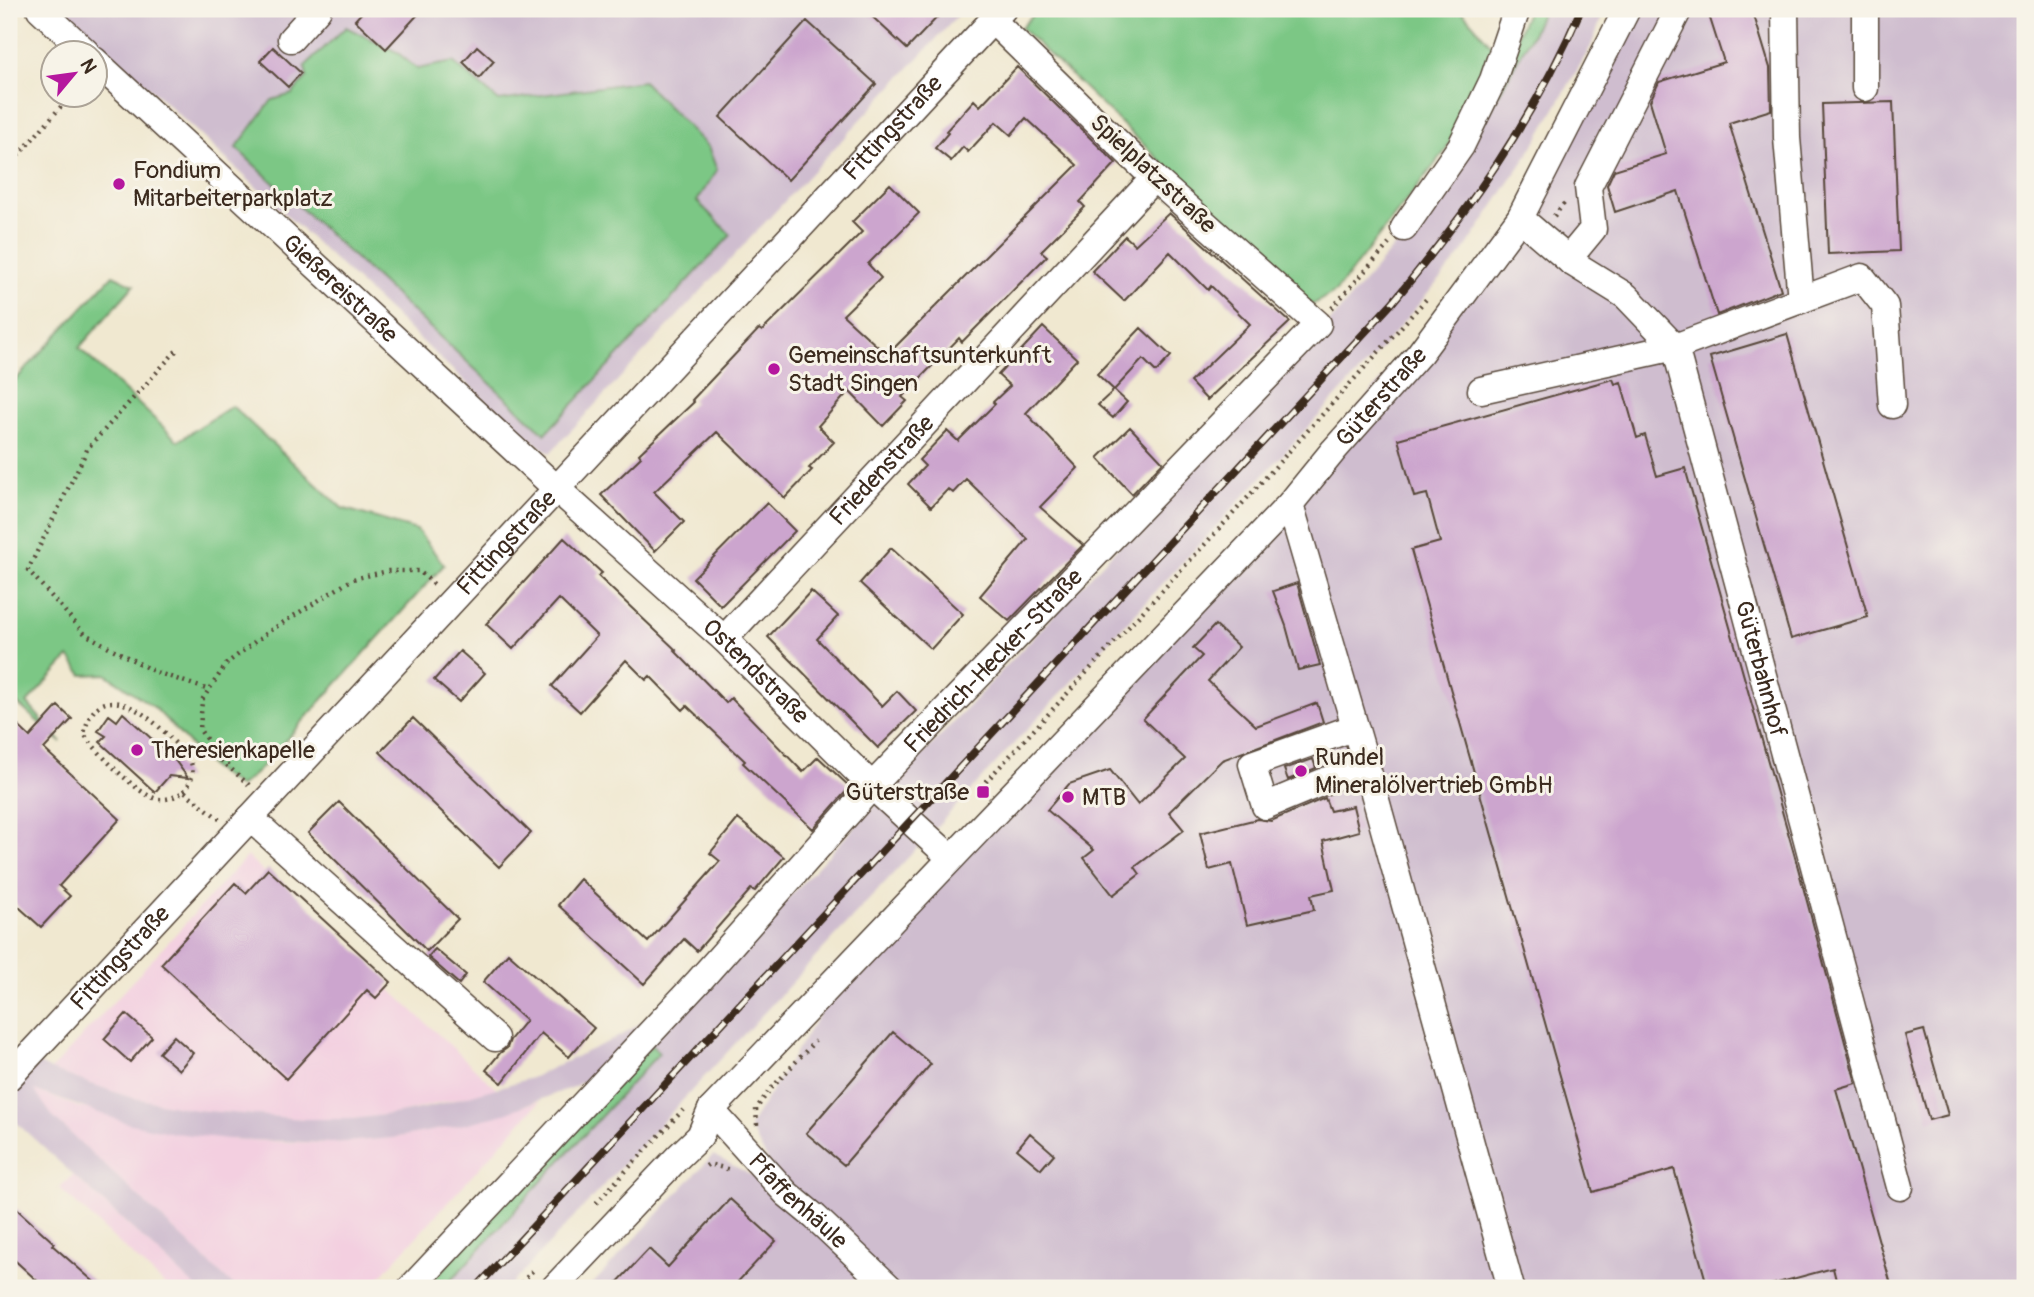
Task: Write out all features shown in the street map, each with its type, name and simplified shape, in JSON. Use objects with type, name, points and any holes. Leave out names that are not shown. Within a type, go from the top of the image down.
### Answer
[{"type":"street","points":[[40,9],[71,38]]},
{"type":"street","points":[[290,38],[318,9]]},
{"type":"street","points":[[1404,228],[1461,146],[1493,80],[1517,9]]},
{"type":"street","name":"Güterstraße","points":[[554,1288],[700,1136],[711,1110],[914,901],[951,858],[1290,505],[1334,450],[1420,353],[1520,218],[1627,9]]},
{"type":"street","points":[[1571,262],[1574,252],[1593,229],[1588,187],[1679,9]]},
{"type":"street","points":[[1785,9],[1787,138],[1801,300]]},
{"type":"street","points":[[1865,9],[1865,88]]},
{"type":"street","name":"Spielplatzstraße","points":[[997,15],[1154,178],[1318,324]]},
{"type":"street","name":"Fittingstraße","points":[[9,1077],[997,15]]},
{"type":"street","name":"Gießereistraße","points":[[108,73],[556,489]]},
{"type":"street","name":"Friedenstraße","points":[[724,639],[1154,178]]},
{"type":"street","name":"Güterbahnhof","points":[[1520,218],[1571,262],[1626,296],[1675,347],[1900,1187]]},
{"type":"street","points":[[1481,390],[1675,347],[1862,277],[1885,306],[1892,405]]},
{"type":"street","name":"Friedrich-Hecker-Straße","points":[[411,1288],[698,982],[872,786],[1318,324]]},
{"type":"street","name":"Ostendstraße","points":[[556,489],[724,639],[872,786],[951,858]]},
{"type":"street","points":[[1290,505],[1353,728],[1366,764],[1511,1288]]},
{"type":"street","points":[[1353,728],[1252,764],[1265,806],[1366,764]]},
{"type":"street","points":[[257,810],[495,1038]]},
{"type":"street","name":"Pfaffenhäule","points":[[711,1110],[788,1194],[890,1288]]},
{"type":"path","points":[[9,166],[60,108]]},
{"type":"path","points":[[1318,324],[1404,228]]},
{"type":"path","points":[[1330,403],[1433,291]]},
{"type":"path","points":[[176,351],[88,448],[28,570],[85,634],[153,671],[209,690]]},
{"type":"path","points":[[257,810],[243,779],[219,758],[200,730],[202,700],[227,663],[271,630],[353,579],[388,571],[419,571],[453,600]]},
{"type":"path","points":[[112,702],[131,706],[157,723],[188,757],[192,768],[191,782],[184,792],[175,798],[156,799],[104,759],[84,734],[87,719],[95,707],[112,702]]},
{"type":"path","points":[[184,792],[216,817]]},
{"type":"path","points":[[757,1127],[756,1109],[762,1100],[823,1032]]},
{"type":"path","points":[[702,1167],[709,1164],[732,1170]]},
{"type":"shaded area","points":[[65,9],[964,9],[550,453],[516,429],[108,49],[108,38],[96,38]]},
{"type":"shaded area","points":[[1543,9],[1605,9],[1591,46],[1534,145],[1464,251],[1378,352],[508,1288],[444,1288],[659,1053],[652,1045],[573,1087],[497,1116],[392,1138],[332,1143],[228,1139],[174,1133],[127,1123],[34,1090],[54,1118],[236,1288],[197,1288],[9,1116],[9,1048],[51,1070],[129,1097],[196,1110],[303,1119],[354,1119],[399,1113],[434,1106],[531,1078],[620,1036],[693,990],[743,946],[1336,315],[1415,222],[1479,130]]},
{"type":"shaded area","points":[[1627,9],[2025,9],[2025,1288],[589,1288],[713,1155],[786,1193],[749,1127],[847,970],[1159,640],[1520,218]]},
{"type":"shaded area","points":[[247,856],[497,1089],[399,1113],[354,1119],[303,1119],[196,1110],[129,1097],[51,1070]]},
{"type":"shaded area","points":[[32,1089],[78,1107],[228,1139],[285,1142],[332,1143],[392,1138],[452,1127],[540,1101],[370,1288],[236,1288],[54,1118]]},
{"type":"shaded area","points":[[73,1175],[197,1288],[168,1288],[59,1188]]},
{"type":"green space","points":[[1038,9],[1460,9],[1493,47],[1446,150],[1336,291],[1312,305],[1021,28]]},
{"type":"green space","points":[[1528,9],[1543,9],[1479,130]]},
{"type":"green space","points":[[346,27],[397,52],[417,69],[453,62],[499,101],[643,81],[708,147],[717,170],[697,201],[731,235],[545,434],[236,148],[272,100],[292,94],[307,77],[305,66]]},
{"type":"green space","points":[[113,275],[134,285],[79,348],[178,441],[232,406],[342,508],[417,530],[444,565],[257,772],[239,787],[213,769],[155,708],[106,674],[83,675],[69,657],[27,703],[61,742],[9,696],[9,387]]},
{"type":"green space","points":[[652,1045],[659,1053],[444,1288],[425,1288]]},
{"type":"building","points":[[365,9],[423,9],[386,49],[355,20]]},
{"type":"building","points":[[864,9],[945,9],[907,49]]},
{"type":"building","points":[[1707,9],[1752,9],[1770,68],[1771,110],[1729,123],[1781,290],[1717,315],[1678,191],[1615,212],[1607,185],[1614,170],[1666,154],[1650,101],[1659,82],[1724,62]]},
{"type":"building","points":[[807,21],[876,84],[788,180],[720,117]]},
{"type":"building","points":[[477,46],[494,61],[479,78],[463,62]]},
{"type":"building","points":[[273,47],[301,73],[288,87],[260,61]]},
{"type":"building","points":[[1017,67],[1116,163],[1080,202],[1085,207],[1041,251],[1047,256],[962,342],[959,338],[902,397],[907,401],[883,426],[849,391],[818,426],[834,442],[785,498],[717,432],[654,492],[684,522],[655,551],[601,495],[641,457],[639,454],[694,402],[692,400],[759,329],[762,331],[862,232],[852,222],[890,184],[919,213],[868,264],[881,278],[843,315],[887,355],[1077,165],[1026,118],[1011,135],[996,122],[968,152],[963,147],[951,161],[935,148],[948,133],[946,131],[974,100],[980,106]]},
{"type":"building","points":[[1893,102],[1899,251],[1828,254],[1822,104]]},
{"type":"building","points":[[1169,213],[1290,322],[1207,400],[1190,382],[1250,324],[1211,286],[1208,290],[1170,252],[1124,301],[1092,271],[1125,236],[1135,245]]},
{"type":"building","points":[[1043,327],[1077,359],[1026,413],[1078,468],[1040,507],[1083,545],[1009,621],[980,596],[1028,539],[966,479],[953,493],[948,489],[931,507],[908,484],[925,466],[919,460],[947,431],[958,441],[995,404],[993,402],[1010,386],[998,375]]},
{"type":"building","points":[[1141,328],[1171,356],[1156,372],[1143,359],[1114,390],[1097,374]]},
{"type":"building","points":[[1787,334],[1868,617],[1791,639],[1710,357]]},
{"type":"building","points":[[1613,379],[1615,384],[1621,382],[1637,438],[1645,435],[1657,476],[1685,468],[1856,1083],[1836,1089],[1892,1288],[1838,1288],[1833,1268],[1759,1288],[1708,1288],[1674,1169],[1593,1192],[1411,550],[1440,542],[1427,494],[1414,497],[1398,439]]},
{"type":"building","points":[[1114,390],[1127,402],[1113,418],[1098,405]]},
{"type":"building","points":[[1130,427],[1163,462],[1132,494],[1098,458]]},
{"type":"building","points":[[767,503],[795,531],[721,606],[693,578]]},
{"type":"building","points":[[564,538],[602,573],[598,576],[676,650],[726,703],[731,698],[803,772],[818,757],[850,787],[813,829],[687,706],[683,710],[650,676],[646,680],[626,660],[580,712],[552,686],[597,636],[559,599],[513,649],[486,624]]},
{"type":"building","points":[[891,548],[963,614],[931,649],[860,583]]},
{"type":"building","points":[[1297,583],[1320,665],[1298,670],[1273,591]]},
{"type":"building","points":[[811,591],[838,616],[817,639],[882,706],[897,691],[916,711],[878,748],[768,637]]},
{"type":"building","points":[[1215,625],[1239,647],[1208,681],[1256,726],[1317,703],[1323,722],[1222,760],[1169,812],[1184,830],[1135,867],[1140,874],[1113,895],[1084,858],[1094,850],[1047,810],[1069,784],[1110,770],[1138,805],[1185,759],[1143,719],[1202,656],[1193,648]]},
{"type":"building","points":[[460,651],[485,673],[459,702],[434,680]]},
{"type":"building","points":[[58,706],[72,719],[44,749],[120,819],[59,886],[70,896],[41,927],[9,898],[9,717],[30,737]]},
{"type":"building","name":"Theresienkapelle","points":[[123,713],[174,759],[188,778],[169,776],[155,792],[100,742],[106,736],[98,731],[109,715],[117,721]]},
{"type":"building","points":[[413,718],[531,833],[499,867],[380,752]]},
{"type":"building","points":[[1313,759],[1316,768],[1288,780],[1284,769]]},
{"type":"building","points":[[1325,798],[1330,811],[1353,806],[1359,831],[1323,841],[1334,890],[1311,895],[1314,910],[1247,925],[1232,864],[1209,870],[1200,833],[1257,819],[1271,821]]},
{"type":"building","points":[[339,802],[458,919],[427,951],[308,833]]},
{"type":"building","points":[[738,819],[784,857],[755,891],[751,889],[697,951],[684,939],[644,984],[558,905],[580,879],[648,942],[720,861],[710,853]]},
{"type":"building","points":[[268,869],[391,982],[376,998],[367,990],[286,1079],[161,964],[235,883],[246,893]]},
{"type":"building","points":[[435,949],[466,975],[459,984],[428,957]]},
{"type":"building","points":[[508,953],[594,1028],[569,1057],[541,1033],[502,1083],[486,1070],[507,1048],[526,1020],[483,982]]},
{"type":"building","points":[[126,1014],[152,1037],[130,1062],[104,1039]]},
{"type":"building","points":[[1924,1030],[1948,1115],[1929,1120],[1905,1035]]},
{"type":"building","points":[[893,1032],[931,1064],[844,1165],[806,1133]]},
{"type":"building","points":[[174,1036],[193,1053],[179,1070],[159,1053]]},
{"type":"building","points":[[1030,1133],[1054,1154],[1041,1169],[1017,1149]]},
{"type":"building","points":[[730,1199],[776,1241],[732,1288],[612,1288],[649,1249],[668,1267]]},
{"type":"building","points":[[9,1202],[101,1288],[45,1288],[9,1255]]},
{"type":"railway","points":[[476,1288],[1392,303],[1473,199],[1521,126],[1543,88],[1581,9]]},
{"type":"place","name":"Fondium Mitarbeiterparkplatz","points":[[119,184]]},
{"type":"place","name":"Gemeinschaftsunterkunft Stadt Singen","points":[[774,369]]},
{"type":"place","name":"Theresienkapelle","points":[[137,750]]},
{"type":"place","name":"Rundel Mineralölvertrieb GmbH","points":[[1301,771]]},
{"type":"place","name":"Güterstraße","points":[[983,792]]},
{"type":"place","name":"MTB","points":[[1068,797]]}]
